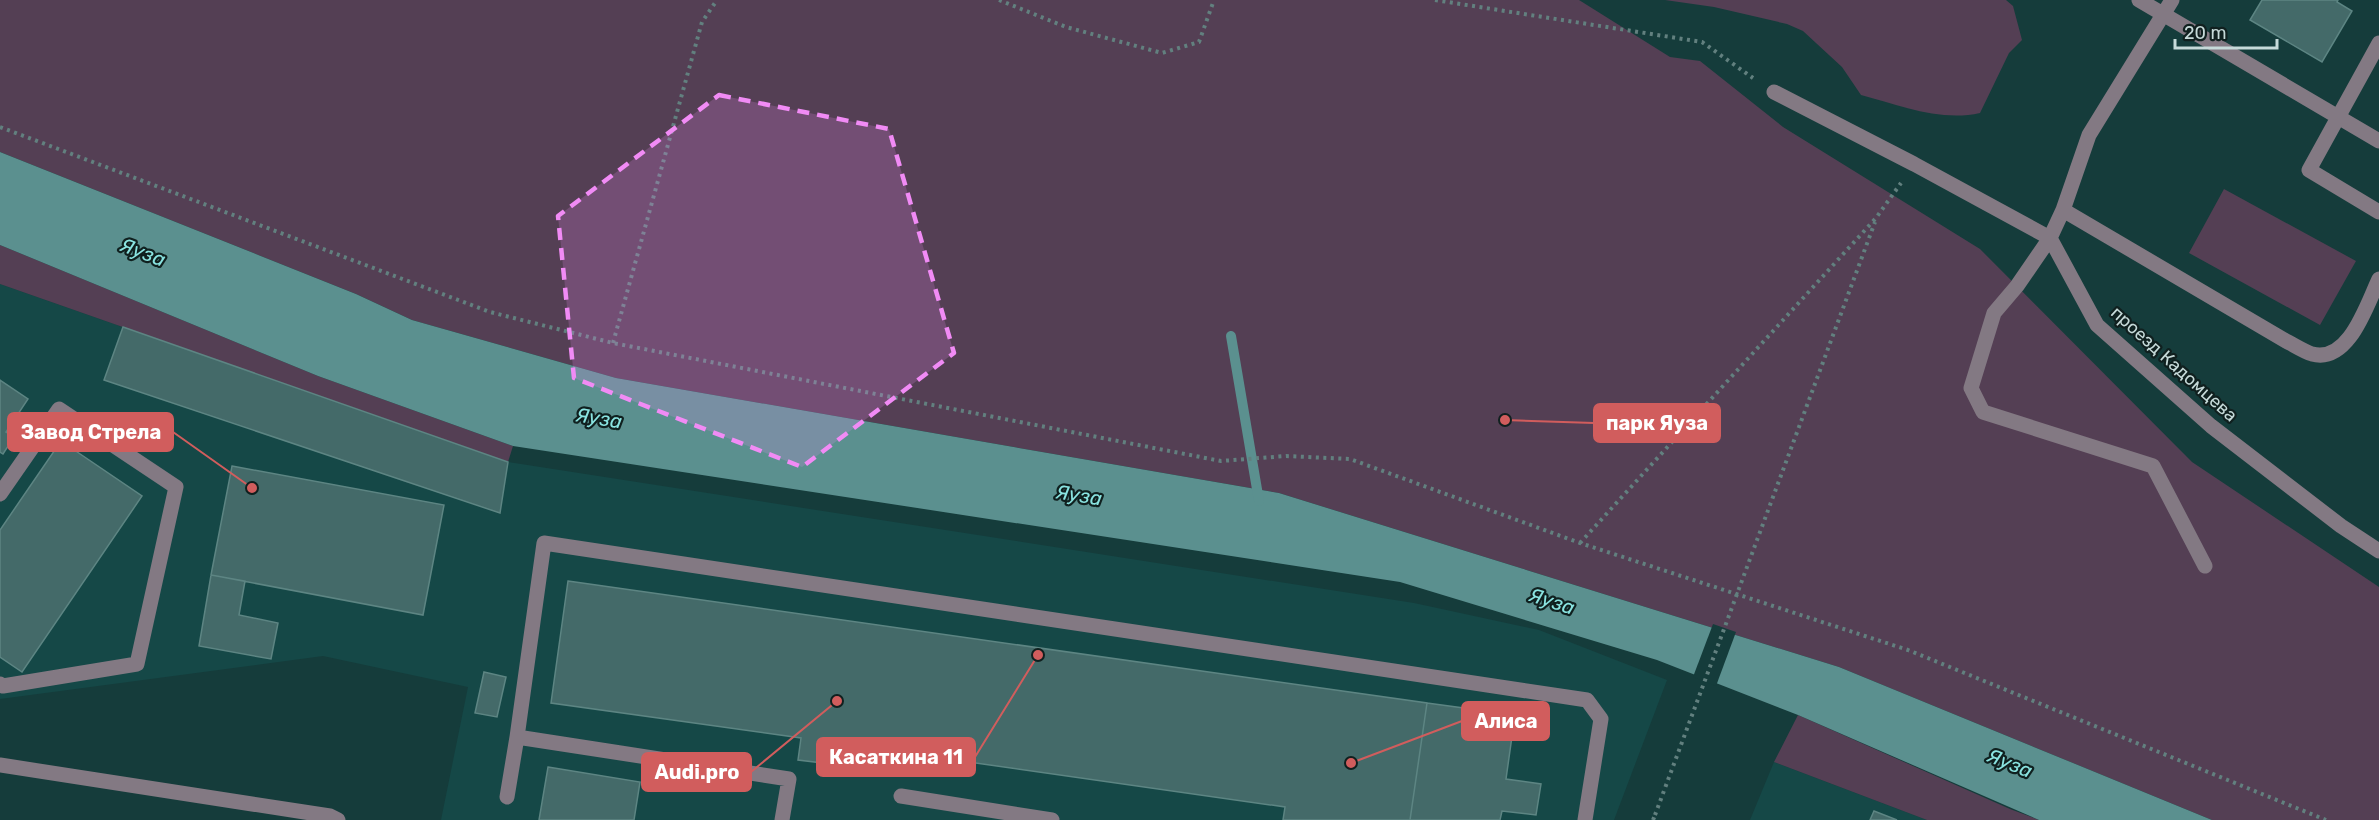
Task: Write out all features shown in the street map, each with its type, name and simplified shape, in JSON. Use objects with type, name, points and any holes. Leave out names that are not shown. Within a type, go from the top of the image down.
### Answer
[{"type":"street","points":[[2139,0],[2379,141]]},
{"type":"street","points":[[2172,0],[2089,135],[2063,210],[2050,238],[2017,286],[1994,313],[1971,388],[1983,412],[2153,466],[2205,566]]},
{"type":"street","points":[[2379,43],[2308,170],[2379,212]]},
{"type":"street","points":[[1774,92],[1914,164],[2050,238]]},
{"type":"street","points":[[2063,210],[2286,341],[2314,354],[2337,351],[2353,336],[2379,279]]},
{"type":"street","name":"проезд Кадомцева","points":[[2050,238],[2097,325],[2211,426],[2341,526],[2379,551]]},
{"type":"street","points":[[0,494],[59,409],[176,487],[137,664],[3,686],[0,684]]},
{"type":"street","points":[[507,797],[544,543],[1587,700],[1601,719],[1586,820]]},
{"type":"street","points":[[517,738],[789,779],[782,820]]},
{"type":"street","points":[[0,765],[330,816],[338,820]]},
{"type":"street","points":[[901,796],[1052,820]]},
{"type":"path","points":[[613,343],[702,22],[717,0]]},
{"type":"path","points":[[999,0],[1066,27],[1162,53],[1199,42],[1214,0]]},
{"type":"path","points":[[1435,0],[1702,42],[1774,92]]},
{"type":"path","points":[[0,128],[489,312],[613,343],[1221,461],[1286,456],[1350,459],[1580,543],[1908,650],[2326,820]]},
{"type":"path","points":[[1580,543],[1876,218],[1914,164]]},
{"type":"path","points":[[1654,818],[1876,218]]},
{"type":"highlighted area","points":[[719,95],[889,129],[954,353],[802,467],[574,378],[558,216]]},
{"type":"shaded area","points":[[0,0],[1579,0],[1670,57],[1700,61],[1783,127],[1980,249],[2192,462],[2379,587],[2379,820],[2212,820],[1839,667],[1279,493],[616,378],[412,320],[356,294],[0,152]]},
{"type":"shaded area","points":[[1665,0],[2006,0],[2013,6],[2022,40],[2009,53],[1980,113],[1935,114],[1861,95],[1842,67],[1803,31],[1787,24],[1714,7]]},
{"type":"shaded area","points":[[2224,189],[2356,261],[2320,325],[2189,253]]},
{"type":"shaded area","points":[[0,245],[318,376],[513,446],[508,462],[0,284]]},
{"type":"shaded area","points":[[0,284],[508,462],[1414,603],[1539,630],[1667,680],[1614,820],[441,820],[468,687],[323,656],[0,699]]},
{"type":"shaded area","points":[[1798,715],[2039,820],[1927,820],[1774,762]]},
{"type":"shaded area","points":[[1774,762],[1927,820],[1750,820]]},
{"type":"water","name":"Яуза","points":[[0,152],[356,294],[412,320],[616,378],[1279,493],[1839,667],[2212,820],[2039,820],[1798,715],[1657,660],[1400,582],[513,446],[318,376],[0,245]]},
{"type":"pier","points":[[1713,624],[1736,632],[1716,686],[1693,677]]},
{"type":"building","points":[[2262,0],[2338,0],[2337,2],[2352,11],[2322,62],[2250,20]]},
{"type":"building","points":[[123,327],[508,462],[500,513],[104,380]]},
{"type":"building","points":[[0,380],[28,399],[6,432],[14,437],[3,454],[0,452]]},
{"type":"building","points":[[61,441],[142,496],[22,672],[0,657],[0,530]]},
{"type":"building","points":[[232,466],[444,505],[423,615],[211,575]]},
{"type":"building","points":[[211,575],[245,581],[239,615],[278,623],[271,659],[199,646]]},
{"type":"building","points":[[568,581],[1427,703],[1410,820],[1283,820],[1285,807],[842,744],[839,765],[798,760],[801,738],[551,703]]},
{"type":"building","points":[[484,672],[506,677],[497,717],[475,713]]},
{"type":"building","points":[[1427,703],[1515,715],[1506,779],[1541,784],[1536,815],[1502,811],[1500,820],[1410,820]]},
{"type":"building","points":[[548,767],[640,782],[634,820],[539,820]]},
{"type":"building","points":[[1874,811],[1897,820],[1870,820]]},
{"type":"waterway","points":[[1231,336],[1259,501]]},
{"type":"place","name":"парк Яуза","points":[[1505,420]]},
{"type":"place","name":"Завод Стрела","points":[[252,488]]},
{"type":"place","name":"Касаткина 11","points":[[1038,655]]},
{"type":"place","name":"Audi.pro","points":[[837,701]]},
{"type":"place","name":"Алиса","points":[[1351,763]]}]
